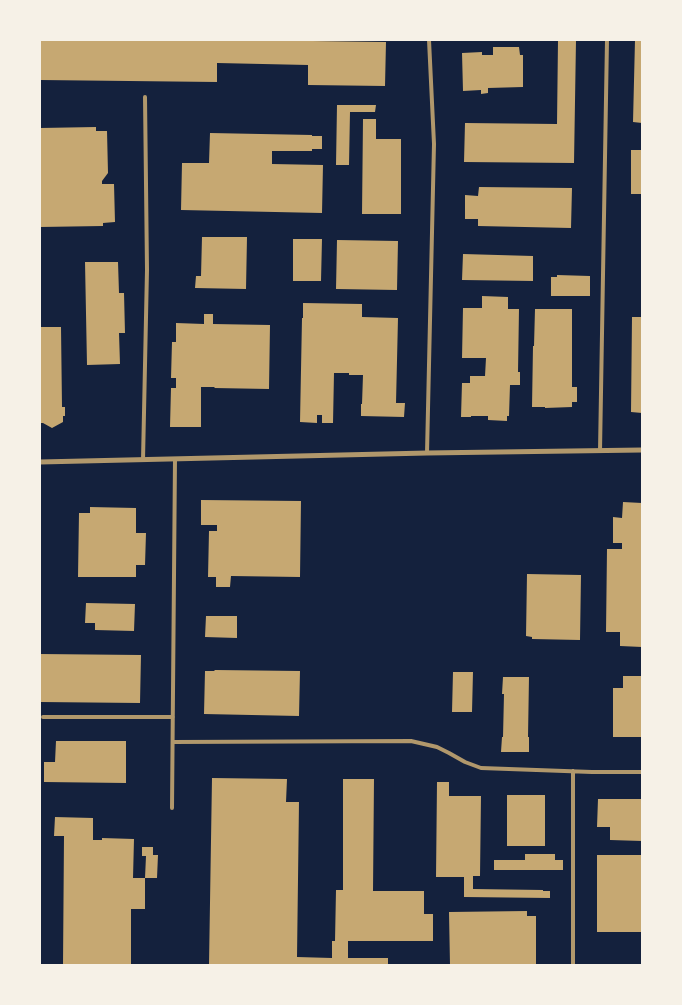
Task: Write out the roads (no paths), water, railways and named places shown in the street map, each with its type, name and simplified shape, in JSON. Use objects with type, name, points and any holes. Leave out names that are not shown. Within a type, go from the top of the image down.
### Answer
[{"type":"street","points":[[427,453],[434,144],[428,40]]},
{"type":"street","points":[[600,451],[607,40]]},
{"type":"street","points":[[143,460],[147,270],[145,97]]},
{"type":"street","points":[[40,462],[427,453],[642,450]]},
{"type":"street","points":[[172,808],[175,460]]},
{"type":"street","points":[[43,717],[173,717]]},
{"type":"street","points":[[173,742],[411,741],[437,747],[465,762],[481,768],[642,772]]},
{"type":"street","points":[[573,771],[573,965]]}]
